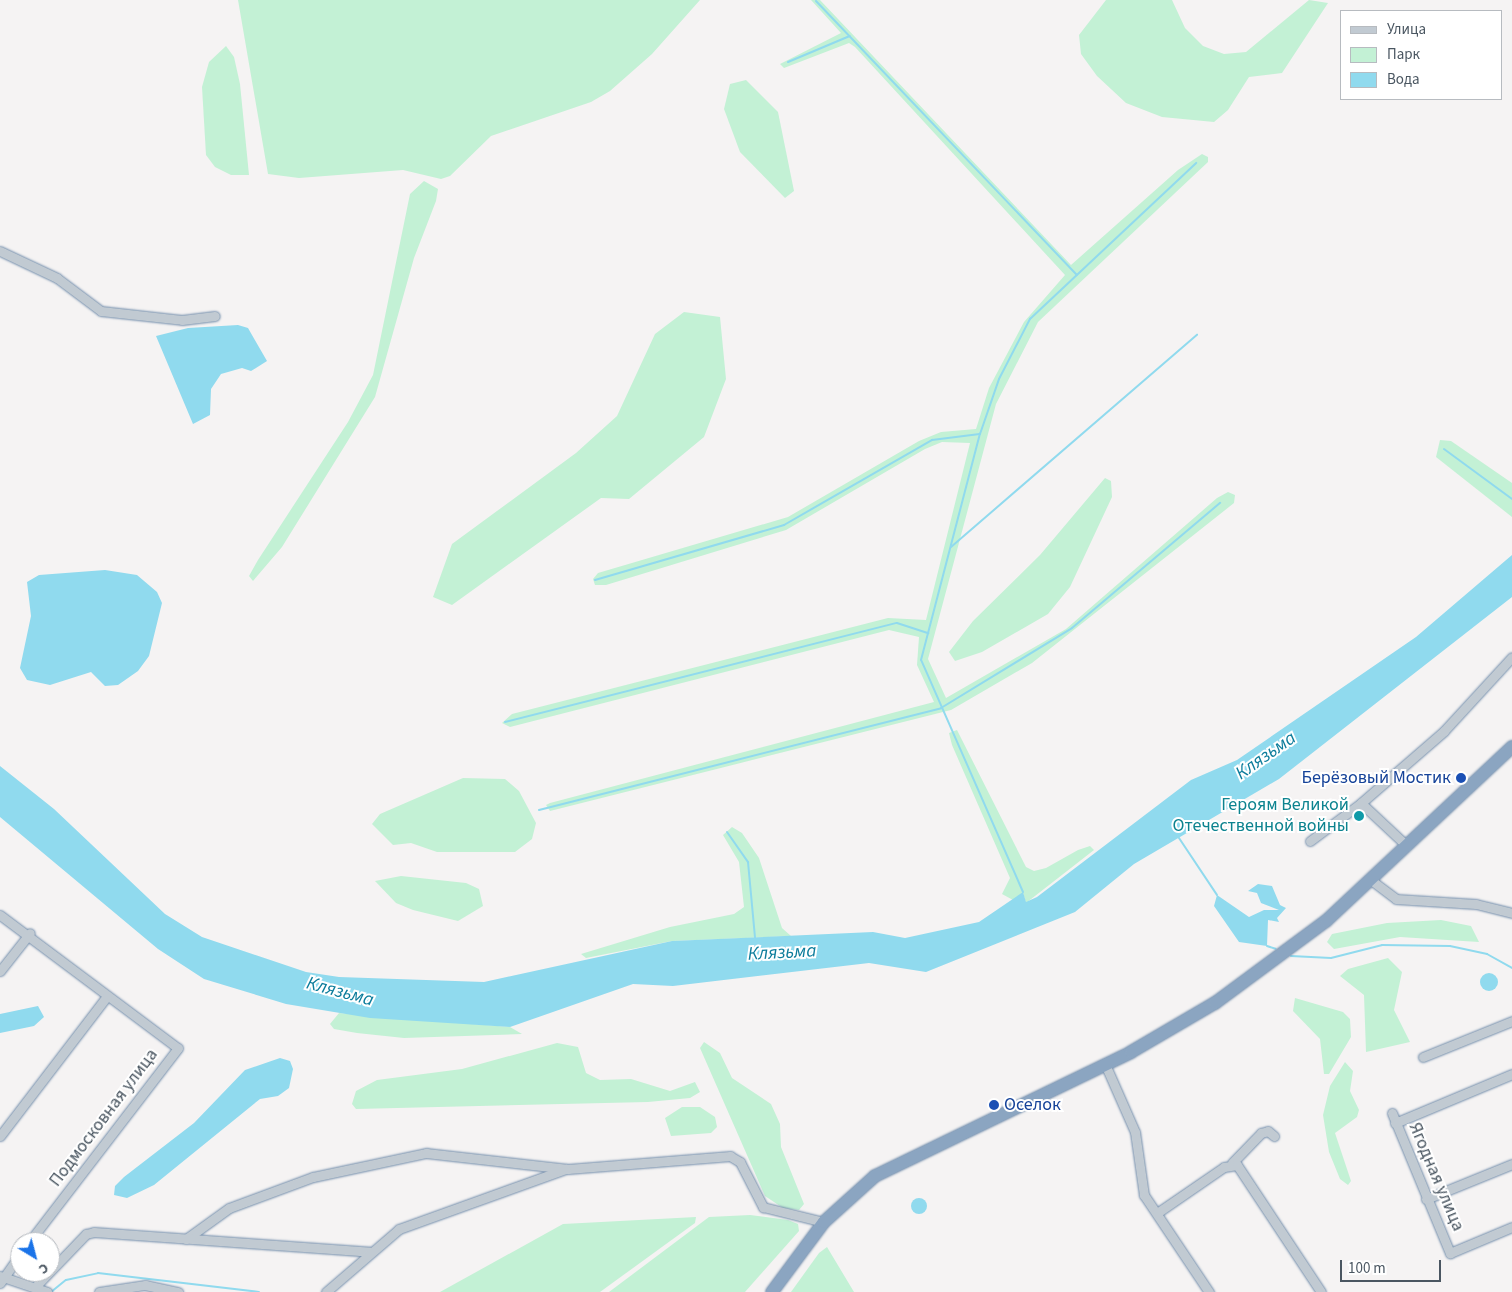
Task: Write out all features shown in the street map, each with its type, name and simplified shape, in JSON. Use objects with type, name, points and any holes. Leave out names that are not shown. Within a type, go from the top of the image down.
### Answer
[{"type":"highway","points":[[772,1292],[824,1222],[846,1198],[897,1164],[1106,1064],[1215,1003],[1326,921],[1512,747]]},
{"type":"street","points":[[0,251],[56,278],[101,311],[182,320],[215,316]]},
{"type":"street","points":[[1310,842],[1361,803],[1444,731],[1512,657]]},
{"type":"street","points":[[1361,803],[1406,846]]},
{"type":"street","points":[[1371,880],[1396,899],[1476,904],[1512,913]]},
{"type":"street","name":"Подмосковная улица","points":[[0,915],[30,933],[107,996],[178,1048],[37,1232]]},
{"type":"street","points":[[0,971],[30,933]]},
{"type":"street","points":[[0,1136],[107,996]]},
{"type":"street","points":[[1423,1057],[1512,1021]]},
{"type":"street","points":[[1106,1064],[1135,1132],[1144,1195],[1209,1292]]},
{"type":"street","points":[[1395,1123],[1512,1074]]},
{"type":"street","name":"Ягодная улица","points":[[1392,1113],[1426,1199],[1450,1253],[1512,1227]]},
{"type":"street","points":[[1157,1213],[1232,1163],[1261,1133],[1268,1131],[1274,1136]]},
{"type":"street","points":[[186,1239],[229,1208],[313,1177],[412,1153],[568,1168],[730,1156],[740,1162],[763,1207],[824,1222]]},
{"type":"street","points":[[1232,1163],[1321,1292]]},
{"type":"street","points":[[1426,1199],[1512,1164]]},
{"type":"street","points":[[326,1292],[370,1252],[406,1225],[568,1168]]},
{"type":"street","points":[[35,1287],[86,1234],[370,1252]]},
{"type":"street","points":[[10,1267],[1,1279],[35,1287],[46,1292]]},
{"type":"street","points":[[99,1292],[145,1285],[178,1292]]},
{"type":"green space","points":[[238,0],[700,0],[652,54],[610,91],[591,102],[491,136],[450,176],[441,179],[403,170],[299,178],[268,174]]},
{"type":"green space","points":[[811,0],[820,0],[1071,265],[1178,170],[1202,154],[1208,157],[1208,162],[1038,322],[996,404],[928,659],[946,698],[1066,629],[1217,498],[1228,492],[1235,495],[1234,503],[1032,663],[951,710],[550,811],[546,805],[550,803],[934,702],[917,665],[919,637],[889,630],[510,727],[502,723],[512,714],[888,618],[926,620],[970,443],[942,442],[925,449],[786,530],[606,585],[595,585],[593,579],[598,573],[788,517],[919,441],[941,432],[976,429],[989,388],[1024,322],[1065,275],[855,47],[849,43],[784,68],[780,64],[841,33]]},
{"type":"green space","points":[[1106,0],[1172,0],[1185,28],[1203,46],[1224,54],[1246,52],[1309,0],[1328,3],[1282,73],[1249,77],[1228,110],[1214,122],[1162,117],[1126,103],[1097,76],[1081,54],[1079,35]]},
{"type":"green space","points":[[226,46],[234,57],[240,84],[249,175],[231,175],[215,167],[206,155],[202,87],[209,62]]},
{"type":"green space","points":[[746,80],[778,112],[794,191],[785,198],[740,152],[724,109],[730,84]]},
{"type":"green space","points":[[424,181],[438,189],[436,201],[414,258],[375,397],[282,547],[253,581],[249,576],[258,560],[348,422],[373,375],[410,194]]},
{"type":"green space","points":[[684,312],[720,317],[726,379],[704,437],[629,499],[601,498],[452,605],[433,597],[452,544],[576,453],[617,416],[655,334]]},
{"type":"green space","points":[[1440,440],[1451,441],[1512,483],[1512,517],[1436,457]]},
{"type":"green space","points":[[1105,478],[1111,481],[1112,497],[1070,587],[1048,614],[982,652],[955,661],[949,652],[973,621],[1040,555]]},
{"type":"green space","points":[[957,730],[1026,867],[1034,871],[1046,868],[1078,850],[1090,846],[1094,850],[1026,903],[1023,893],[1013,900],[1002,894],[1010,878],[952,745],[949,733]]},
{"type":"green space","points":[[463,778],[505,779],[519,791],[536,823],[532,839],[515,852],[437,852],[411,843],[393,845],[372,824],[380,814]]},
{"type":"green space","points":[[732,827],[742,833],[759,858],[782,928],[791,936],[672,941],[586,958],[581,954],[670,927],[734,914],[744,907],[739,862],[723,835]]},
{"type":"green space","points":[[401,876],[466,883],[479,889],[483,906],[458,921],[413,910],[396,903],[375,881]]},
{"type":"green space","points":[[1441,920],[1471,926],[1479,942],[1400,937],[1334,949],[1327,942],[1332,934],[1387,923]]},
{"type":"green space","points":[[1388,958],[1402,972],[1394,1010],[1410,1042],[1366,1052],[1364,995],[1340,976],[1348,969]]},
{"type":"green space","points":[[1295,998],[1343,1012],[1350,1019],[1351,1037],[1329,1074],[1324,1074],[1320,1039],[1293,1011]]},
{"type":"green space","points":[[339,1013],[510,1027],[522,1034],[404,1038],[357,1033],[334,1029],[330,1024]]},
{"type":"green space","points":[[704,1042],[720,1053],[732,1078],[771,1104],[780,1124],[781,1147],[804,1204],[799,1210],[783,1208],[765,1196],[700,1048]]},
{"type":"green space","points":[[557,1043],[578,1047],[586,1073],[600,1080],[631,1079],[670,1091],[695,1082],[700,1092],[690,1098],[648,1102],[356,1109],[352,1104],[356,1091],[377,1080],[462,1069]]},
{"type":"green space","points":[[1345,1062],[1353,1071],[1350,1091],[1359,1110],[1357,1117],[1335,1133],[1351,1181],[1348,1185],[1340,1179],[1329,1152],[1323,1115],[1330,1086]]},
{"type":"green space","points":[[682,1107],[700,1107],[715,1117],[717,1127],[711,1133],[671,1136],[665,1118]]},
{"type":"green space","points":[[750,1215],[788,1220],[798,1224],[799,1231],[745,1292],[609,1292],[709,1217]]},
{"type":"green space","points":[[696,1217],[695,1223],[600,1292],[440,1292],[563,1224]]},
{"type":"green space","points":[[827,1247],[854,1292],[791,1292],[819,1253]]},
{"type":"water","points":[[238,325],[248,328],[267,361],[251,371],[242,368],[221,374],[211,389],[210,415],[193,424],[156,336],[188,328]]},
{"type":"water","name":"Клязьма","points":[[1512,555],[1512,597],[1279,779],[1134,864],[1075,912],[926,972],[869,963],[673,986],[633,984],[510,1027],[370,1018],[286,1004],[204,979],[158,949],[0,817],[0,766],[54,809],[165,914],[202,937],[306,972],[339,977],[484,982],[672,941],[873,932],[905,938],[979,922],[1023,892],[1026,902],[1037,897],[1191,780],[1237,760],[1416,637]]},
{"type":"water","points":[[105,570],[137,575],[157,592],[162,603],[149,656],[138,671],[118,685],[105,686],[91,672],[50,685],[27,680],[20,668],[31,616],[27,582],[39,575]]},
{"type":"water","points":[[1258,884],[1272,886],[1280,905],[1286,908],[1277,918],[1279,922],[1268,920],[1267,946],[1239,942],[1214,906],[1217,895],[1249,917],[1264,910],[1279,910],[1261,903],[1257,893],[1248,891]]},
{"type":"water","points":[[1485,973],[1493,973],[1498,978],[1496,989],[1485,991],[1480,986],[1480,978]]},
{"type":"water","points":[[38,1006],[44,1017],[34,1026],[0,1033],[0,1014]]},
{"type":"water","points":[[280,1058],[290,1061],[293,1069],[289,1088],[278,1096],[260,1099],[154,1185],[127,1198],[114,1195],[115,1186],[124,1177],[194,1123],[245,1070]]},
{"type":"water","points":[[919,1198],[927,1206],[919,1214],[911,1206]]},
{"type":"waterway","points":[[816,1],[1077,275]]},
{"type":"waterway","points":[[788,62],[850,36]]},
{"type":"waterway","points":[[1023,892],[921,660],[980,434],[999,379],[1030,319],[1196,163]]},
{"type":"waterway","points":[[951,547],[1197,335]]},
{"type":"waterway","points":[[595,580],[784,525],[932,440],[980,434]]},
{"type":"waterway","points":[[1444,449],[1512,499]]},
{"type":"waterway","points":[[539,810],[941,708],[1072,628],[1220,503]]},
{"type":"waterway","points":[[505,722],[897,623],[928,633]]},
{"type":"waterway","name":"Клязьма","points":[[727,832],[748,862],[755,938]]},
{"type":"waterway","points":[[1177,835],[1217,895]]},
{"type":"waterway","points":[[1291,956],[1331,958],[1382,945],[1450,946],[1487,954],[1512,968]]},
{"type":"waterway","points":[[1267,946],[1276,949]]},
{"type":"waterway","points":[[51,1292],[66,1280],[98,1273],[259,1292]]},
{"type":"place","name":"Берёзовый Мостик","points":[[1461,778]]},
{"type":"place","name":"Героям Великой Отечественной войны","points":[[1359,816]]},
{"type":"place","name":"Оселок","points":[[994,1105]]}]
